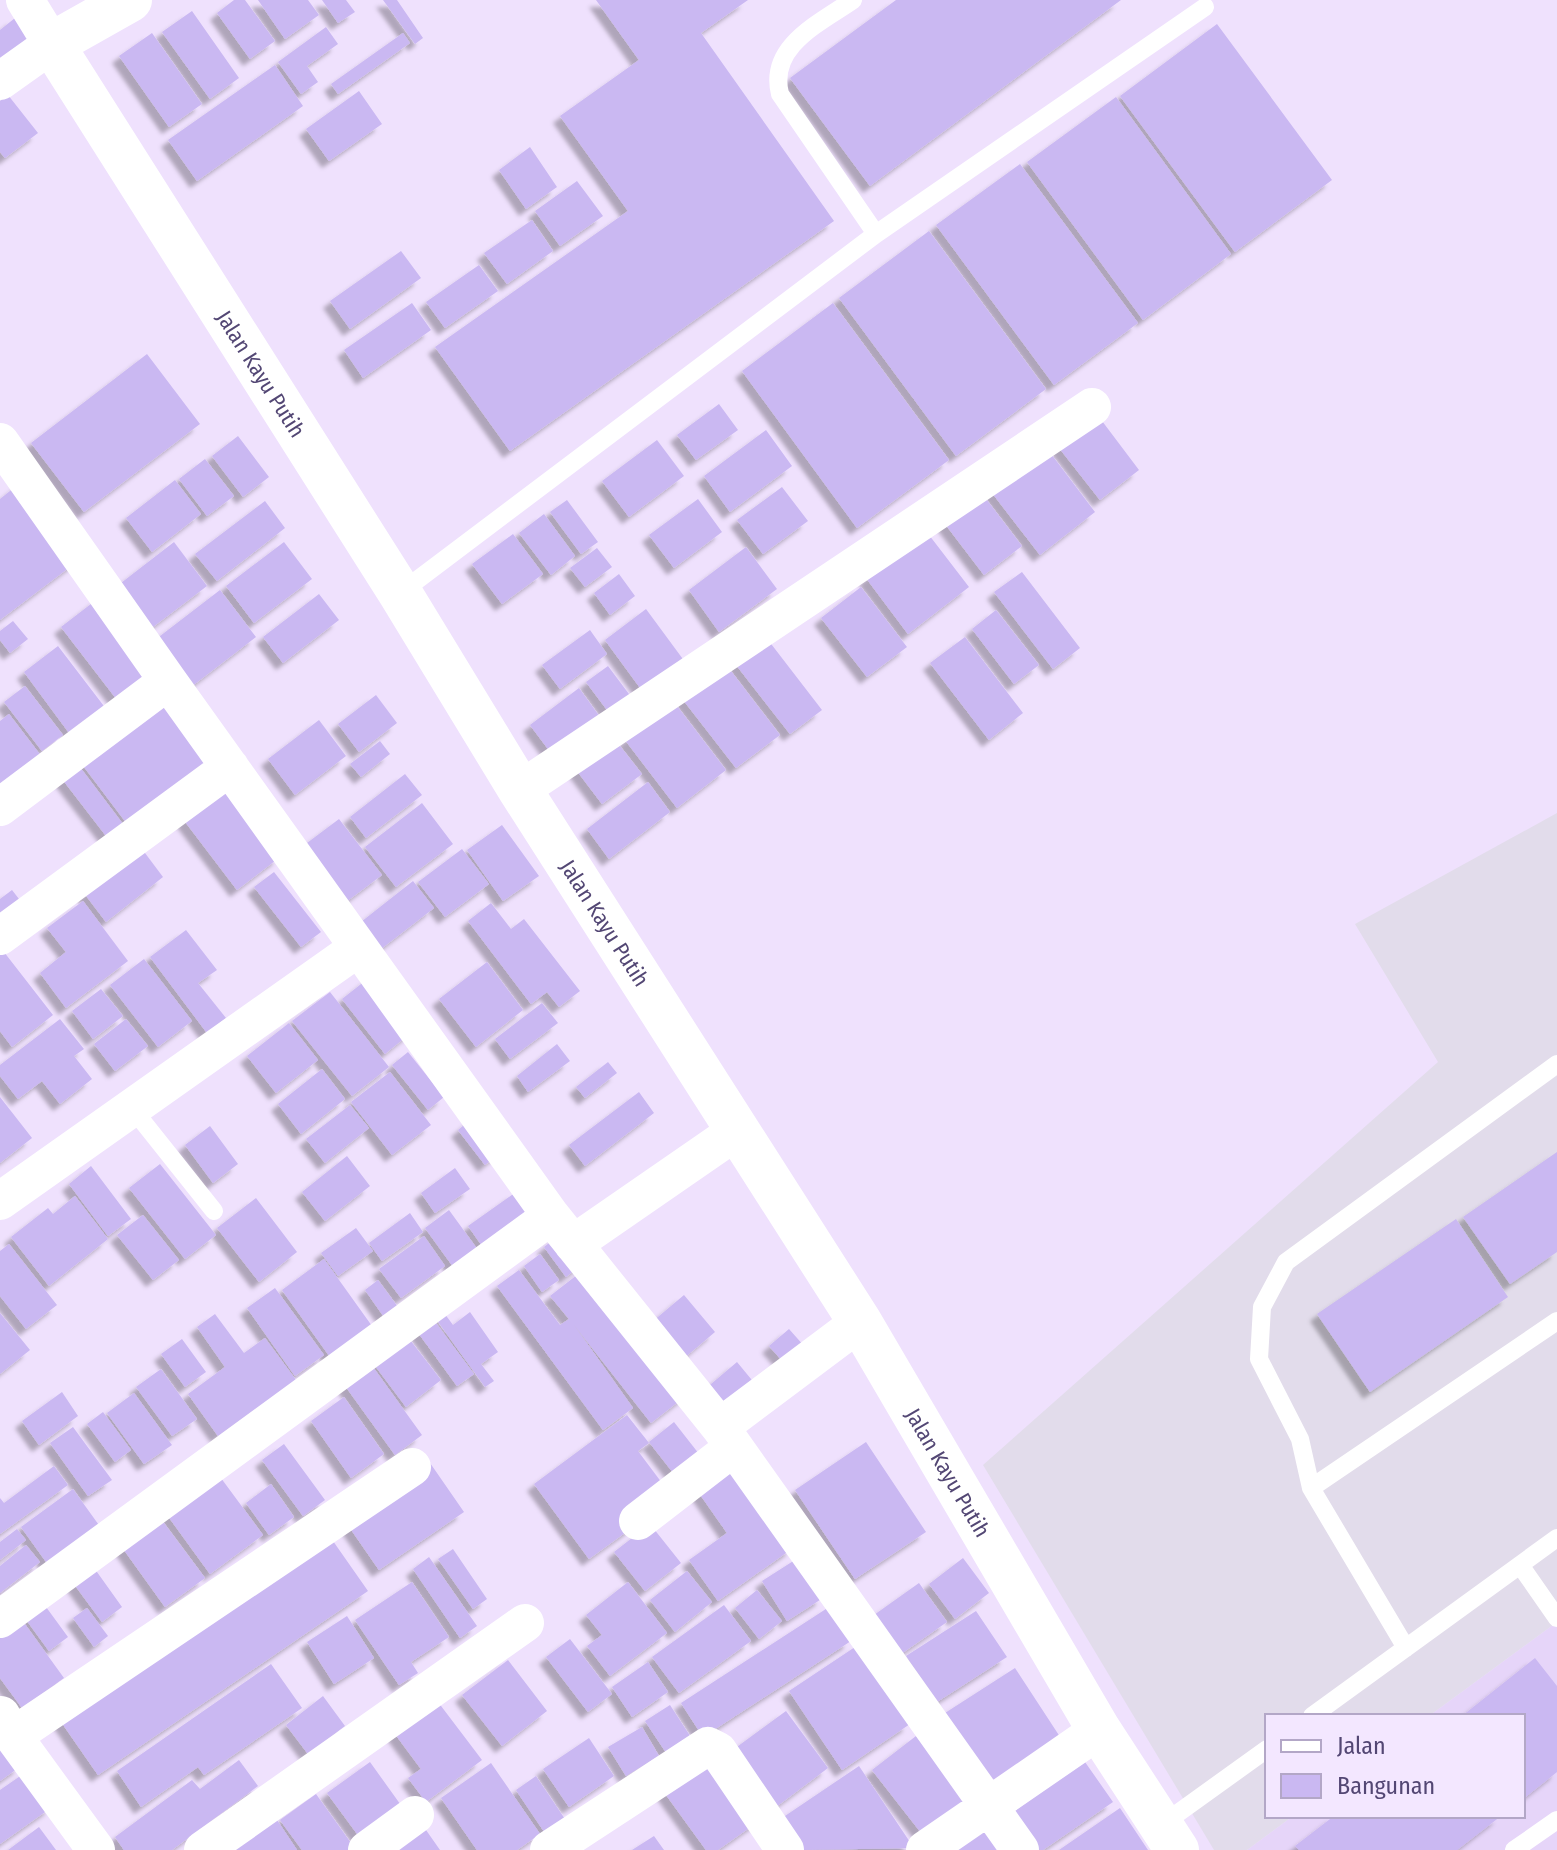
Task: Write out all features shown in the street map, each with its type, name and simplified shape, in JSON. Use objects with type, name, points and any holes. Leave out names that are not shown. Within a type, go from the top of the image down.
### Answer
[{"type":"street","name":"Jalan Kayu Putih","points":[[25,0],[400,593],[520,790],[860,1322],[1099,1730],[1169,1838]]},
{"type":"street","points":[[0,81],[52,44],[130,0]]},
{"type":"street","points":[[520,790],[1092,407]]},
{"type":"street","points":[[0,442],[562,1230],[727,1437],[1020,1850]]},
{"type":"street","points":[[0,807],[168,681]]},
{"type":"street","points":[[0,936],[230,767]]},
{"type":"street","points":[[0,1201],[358,948]]},
{"type":"street","points":[[0,1619],[562,1230],[738,1130]]},
{"type":"street","points":[[638,1521],[727,1437],[860,1322]]},
{"type":"street","points":[[96,1850],[6,1724],[412,1467]]},
{"type":"street","points":[[203,1850],[525,1623]]},
{"type":"street","points":[[925,1850],[1099,1730]]},
{"type":"street","points":[[549,1850],[708,1746],[718,1751],[785,1850]]},
{"type":"street","points":[[367,1850],[415,1815]]},
{"type":"lane","points":[[853,0],[792,45],[777,69],[776,79],[780,94],[876,234]]},
{"type":"lane","points":[[400,593],[876,234],[1205,7]]},
{"type":"lane","points":[[1406,1648],[1311,1488],[1300,1439],[1259,1359],[1262,1307],[1286,1262],[1557,1064]]},
{"type":"lane","points":[[132,1108],[214,1211]]},
{"type":"lane","points":[[1311,1488],[1557,1321]]},
{"type":"lane","points":[[1315,1714],[1557,1538]]},
{"type":"lane","points":[[1520,1565],[1557,1618]]},
{"type":"lane","points":[[1169,1838],[1265,1751]]},
{"type":"lane","points":[[1514,1850],[1557,1820]]},
{"type":"shaded area","points":[[1557,813],[1557,1622],[1432,1714],[1265,1714],[1265,1818],[1290,1818],[1247,1850],[1214,1850],[983,1465],[1438,1062],[1355,924]]},
{"type":"shaded area","points":[[1557,1622],[1557,1850],[1247,1850],[1290,1818],[1525,1818],[1525,1714],[1432,1714]]},
{"type":"building","points":[[234,0],[245,0],[275,41],[250,59],[217,13]]},
{"type":"building","points":[[258,0],[308,0],[319,15],[285,39]]},
{"type":"building","points":[[322,0],[346,0],[355,12],[338,23]]},
{"type":"building","points":[[383,0],[397,0],[423,38],[415,44]]},
{"type":"building","points":[[596,0],[748,0],[701,33],[834,221],[510,451],[435,347],[628,211],[560,116],[639,60]]},
{"type":"building","points":[[896,0],[1121,0],[870,186],[790,78]]},
{"type":"building","points":[[192,11],[239,78],[210,99],[162,32]]},
{"type":"building","points":[[15,18],[35,44],[0,71],[0,30]]},
{"type":"building","points":[[1217,24],[1332,180],[1235,252],[1120,96]]},
{"type":"building","points":[[326,27],[338,44],[307,66],[318,82],[301,94],[278,62]]},
{"type":"building","points":[[152,33],[202,104],[169,127],[119,56]]},
{"type":"building","points":[[403,33],[410,43],[338,94],[331,84]]},
{"type":"building","points":[[275,65],[303,106],[197,181],[168,140]]},
{"type":"building","points":[[359,91],[382,124],[329,161],[306,129]]},
{"type":"building","points":[[8,95],[38,133],[5,158],[0,152],[0,101]]},
{"type":"building","points":[[1116,97],[1231,254],[1143,320],[1027,162]]},
{"type":"building","points":[[530,147],[557,187],[526,209],[499,170]]},
{"type":"building","points":[[1020,164],[1138,323],[1054,385],[936,225]]},
{"type":"building","points":[[577,181],[603,216],[560,246],[535,211]]},
{"type":"building","points":[[532,220],[553,251],[507,284],[484,253]]},
{"type":"building","points":[[929,231],[1046,389],[956,456],[839,298]]},
{"type":"building","points":[[401,251],[421,278],[350,329],[330,301]]},
{"type":"building","points":[[479,265],[498,291],[445,328],[426,302]]},
{"type":"building","points":[[412,303],[431,330],[363,378],[344,350]]},
{"type":"building","points":[[833,303],[949,460],[857,528],[742,371]]},
{"type":"building","points":[[147,354],[200,424],[84,512],[31,443]]},
{"type":"building","points":[[719,404],[738,430],[696,460],[677,435]]},
{"type":"building","points":[[1096,413],[1139,470],[1100,500],[1056,444]]},
{"type":"building","points":[[766,430],[792,466],[730,512],[704,476]]},
{"type":"building","points":[[238,436],[269,477],[243,497],[212,456]]},
{"type":"building","points":[[657,440],[684,476],[629,517],[602,481]]},
{"type":"building","points":[[1045,446],[1095,512],[1040,555],[989,489]]},
{"type":"building","points":[[205,459],[234,496],[207,516],[179,479]]},
{"type":"building","points":[[175,480],[201,514],[152,552],[126,518]]},
{"type":"building","points":[[20,483],[79,560],[0,620],[0,499]]},
{"type":"building","points":[[782,487],[808,521],[763,554],[737,520]]},
{"type":"building","points":[[980,491],[1022,546],[984,575],[942,520]]},
{"type":"building","points":[[698,499],[722,532],[674,568],[649,535]]},
{"type":"building","points":[[567,500],[598,542],[581,554],[550,512]]},
{"type":"building","points":[[265,501],[285,528],[217,581],[195,554]]},
{"type":"building","points":[[544,514],[575,556],[551,575],[519,533]]},
{"type":"building","points":[[926,531],[969,587],[908,634],[866,578]]},
{"type":"building","points":[[513,534],[543,574],[502,604],[472,564]]},
{"type":"building","points":[[174,542],[207,586],[145,633],[112,590]]},
{"type":"building","points":[[284,542],[312,579],[254,623],[226,586]]},
{"type":"building","points":[[746,547],[777,589],[719,632],[689,590]]},
{"type":"building","points":[[597,548],[612,567],[585,587],[570,568]]},
{"type":"building","points":[[1022,572],[1080,648],[1053,669],[994,592]]},
{"type":"building","points":[[619,574],[635,596],[610,615],[594,593]]},
{"type":"building","points":[[861,587],[907,647],[867,677],[821,618]]},
{"type":"building","points":[[220,590],[256,637],[187,690],[151,643]]},
{"type":"building","points":[[319,594],[339,620],[283,663],[263,637]]},
{"type":"building","points":[[100,597],[160,675],[121,705],[61,627]]},
{"type":"building","points":[[646,609],[688,666],[646,696],[605,640]]},
{"type":"building","points":[[996,610],[1039,665],[1014,684],[972,629]]},
{"type":"building","points":[[13,621],[28,639],[10,653],[0,640],[0,631]]},
{"type":"building","points":[[590,630],[607,654],[560,689],[542,665]]},
{"type":"building","points":[[765,636],[822,710],[790,734],[733,661]]},
{"type":"building","points":[[965,637],[1023,713],[989,740],[930,663]]},
{"type":"building","points":[[58,646],[110,714],[75,741],[24,672]]},
{"type":"building","points":[[721,658],[780,735],[736,768],[677,692]]},
{"type":"building","points":[[608,666],[635,702],[613,718],[586,682]]},
{"type":"building","points":[[25,686],[63,735],[42,751],[4,702]]},
{"type":"building","points":[[579,688],[600,717],[551,753],[530,725]]},
{"type":"building","points":[[163,693],[220,767],[134,833],[78,759]]},
{"type":"building","points":[[376,695],[397,723],[359,752],[338,724]]},
{"type":"building","points":[[674,702],[726,770],[677,808],[625,740]]},
{"type":"building","points":[[9,714],[45,761],[0,795],[0,721]]},
{"type":"building","points":[[319,720],[346,756],[295,795],[268,759]]},
{"type":"building","points":[[613,737],[642,774],[602,804],[574,767]]},
{"type":"building","points":[[380,741],[390,754],[361,777],[350,764]]},
{"type":"building","points":[[73,758],[129,832],[113,845],[56,771]]},
{"type":"building","points":[[405,774],[422,795],[366,838],[350,817]]},
{"type":"building","points":[[648,782],[670,812],[609,859],[587,829]]},
{"type":"building","points":[[226,786],[280,857],[237,890],[183,819]]},
{"type":"building","points":[[422,803],[453,844],[396,887],[365,847]]},
{"type":"building","points":[[339,819],[382,875],[346,902],[303,846]]},
{"type":"building","points":[[502,825],[539,876],[503,901],[467,850]]},
{"type":"building","points":[[142,849],[163,877],[106,922],[84,893]]},
{"type":"building","points":[[462,849],[489,884],[445,917],[418,882]]},
{"type":"building","points":[[274,872],[321,932],[301,947],[254,887]]},
{"type":"building","points":[[413,881],[434,908],[381,949],[361,922]]},
{"type":"building","points":[[12,890],[26,908],[0,928],[0,899]]},
{"type":"building","points":[[83,901],[128,961],[66,1008],[40,973],[66,952],[47,928]]},
{"type":"building","points":[[491,903],[511,929],[524,919],[580,991],[559,1007],[547,992],[531,1004],[468,921]]},
{"type":"building","points":[[186,930],[217,970],[198,983],[226,1018],[207,1033],[150,957]]},
{"type":"building","points":[[4,952],[53,1015],[12,1047],[0,1031],[0,955]]},
{"type":"building","points":[[144,959],[192,1021],[158,1047],[110,985]]},
{"type":"building","points":[[487,962],[523,1010],[476,1047],[439,999]]},
{"type":"building","points":[[370,977],[413,1031],[385,1054],[342,999]]},
{"type":"building","points":[[101,989],[123,1016],[93,1039],[72,1011]]},
{"type":"building","points":[[330,992],[389,1067],[352,1096],[292,1021]]},
{"type":"building","points":[[542,1003],[558,1023],[510,1059],[495,1039]]},
{"type":"building","points":[[60,1019],[84,1049],[74,1056],[92,1079],[60,1104],[42,1081],[18,1099],[0,1076],[0,1065]]},
{"type":"building","points":[[126,1019],[148,1046],[115,1071],[94,1044]]},
{"type":"building","points":[[289,1023],[318,1060],[276,1093],[247,1056]]},
{"type":"building","points":[[557,1044],[570,1061],[528,1092],[517,1076]]},
{"type":"building","points":[[408,1052],[444,1097],[428,1110],[392,1065]]},
{"type":"building","points":[[608,1062],[617,1073],[585,1098],[576,1087]]},
{"type":"building","points":[[322,1069],[345,1099],[301,1134],[278,1104]]},
{"type":"building","points":[[390,1072],[431,1125],[392,1155],[351,1102]]},
{"type":"building","points":[[639,1092],[654,1113],[585,1166],[569,1145]]},
{"type":"building","points":[[0,1097],[32,1138],[0,1163]]},
{"type":"building","points":[[350,1105],[369,1128],[325,1163],[306,1139]]},
{"type":"building","points":[[474,1117],[502,1151],[485,1165],[458,1130]]},
{"type":"building","points":[[210,1126],[238,1164],[213,1183],[185,1145]]},
{"type":"building","points":[[1557,1152],[1557,1252],[1510,1284],[1463,1217]]},
{"type":"building","points":[[347,1156],[370,1186],[325,1221],[302,1192]]},
{"type":"building","points":[[160,1164],[216,1235],[185,1259],[129,1188]]},
{"type":"building","points":[[91,1166],[131,1219],[108,1236],[69,1184]]},
{"type":"building","points":[[455,1168],[470,1189],[435,1213],[421,1193]]},
{"type":"building","points":[[516,1192],[535,1218],[487,1253],[468,1226]]},
{"type":"building","points":[[75,1196],[108,1239],[49,1286],[11,1237],[48,1208],[53,1214]]},
{"type":"building","points":[[256,1198],[297,1252],[259,1282],[217,1228]]},
{"type":"building","points":[[449,1210],[478,1250],[454,1268],[425,1228]]},
{"type":"building","points":[[410,1213],[423,1232],[382,1261],[369,1243]]},
{"type":"building","points":[[143,1215],[179,1260],[153,1280],[117,1235]]},
{"type":"building","points":[[1456,1219],[1508,1297],[1370,1392],[1317,1314]]},
{"type":"building","points":[[356,1228],[373,1251],[338,1276],[321,1253]]},
{"type":"building","points":[[562,1233],[584,1263],[566,1277],[544,1247]]},
{"type":"building","points":[[424,1236],[445,1266],[401,1298],[379,1269]]},
{"type":"building","points":[[9,1244],[57,1305],[26,1329],[0,1296],[0,1251]]},
{"type":"building","points":[[540,1254],[559,1280],[542,1292],[524,1266]]},
{"type":"building","points":[[324,1259],[372,1326],[330,1357],[282,1290]]},
{"type":"building","points":[[586,1268],[687,1395],[651,1423],[574,1325],[633,1408],[603,1430],[497,1286],[519,1270],[560,1325],[569,1319],[550,1296]]},
{"type":"building","points":[[378,1280],[398,1307],[384,1317],[365,1290]]},
{"type":"building","points":[[275,1288],[324,1355],[295,1376],[247,1308]]},
{"type":"building","points":[[684,1295],[715,1332],[683,1359],[652,1322]]},
{"type":"building","points":[[439,1306],[453,1325],[470,1312],[498,1352],[481,1364],[494,1381],[485,1387],[431,1312]]},
{"type":"building","points":[[427,1311],[474,1374],[457,1386],[411,1323]]},
{"type":"building","points":[[0,1313],[30,1350],[0,1374]]},
{"type":"building","points":[[215,1314],[244,1353],[265,1338],[296,1380],[218,1436],[188,1394],[225,1367],[197,1327]]},
{"type":"building","points":[[789,1329],[805,1347],[785,1364],[769,1346]]},
{"type":"building","points":[[407,1336],[441,1380],[406,1407],[373,1363]]},
{"type":"building","points":[[182,1339],[206,1372],[185,1387],[161,1354]]},
{"type":"building","points":[[365,1356],[422,1435],[395,1455],[338,1376]]},
{"type":"building","points":[[737,1362],[756,1385],[723,1412],[704,1390]]},
{"type":"building","points":[[161,1369],[197,1419],[172,1436],[136,1387]]},
{"type":"building","points":[[62,1392],[78,1416],[39,1445],[22,1421]]},
{"type":"building","points":[[134,1393],[172,1445],[144,1464],[107,1413]]},
{"type":"building","points":[[344,1397],[384,1454],[351,1478],[311,1421]]},
{"type":"building","points":[[103,1412],[131,1450],[115,1462],[87,1424]]},
{"type":"building","points":[[627,1415],[649,1443],[638,1451],[665,1487],[633,1527],[589,1559],[534,1484]]},
{"type":"building","points":[[674,1422],[703,1459],[678,1479],[649,1442]]},
{"type":"building","points":[[73,1427],[112,1480],[88,1496],[50,1443]]},
{"type":"building","points":[[866,1442],[926,1532],[855,1579],[795,1490]]},
{"type":"building","points":[[284,1444],[325,1500],[303,1516],[262,1460]]},
{"type":"building","points":[[729,1458],[793,1548],[718,1601],[689,1560],[727,1533],[692,1483]]},
{"type":"building","points":[[428,1460],[464,1512],[379,1570],[343,1518]]},
{"type":"building","points":[[54,1466],[68,1485],[0,1534],[0,1498],[4,1503]]},
{"type":"building","points":[[218,1474],[263,1535],[210,1574],[165,1512]]},
{"type":"building","points":[[271,1484],[294,1517],[269,1535],[246,1503]]},
{"type":"building","points":[[73,1489],[101,1528],[49,1566],[21,1527]]},
{"type":"building","points":[[158,1515],[205,1578],[165,1607],[119,1543]]},
{"type":"building","points":[[650,1524],[681,1563],[645,1591],[614,1552]]},
{"type":"building","points":[[17,1529],[26,1540],[0,1560],[0,1542]]},
{"type":"building","points":[[326,1531],[368,1591],[98,1775],[57,1716]]},
{"type":"building","points":[[26,1545],[40,1562],[0,1593],[0,1566]]},
{"type":"building","points":[[453,1549],[487,1599],[473,1609],[438,1559]]},
{"type":"building","points":[[429,1557],[477,1626],[460,1638],[413,1569]]},
{"type":"building","points":[[798,1558],[823,1598],[787,1621],[762,1581]]},
{"type":"building","points":[[963,1558],[989,1593],[955,1619],[929,1584]]},
{"type":"building","points":[[92,1565],[122,1607],[102,1622],[71,1580]]},
{"type":"building","points":[[687,1571],[712,1602],[675,1632],[650,1600]]},
{"type":"building","points":[[412,1582],[449,1637],[411,1662],[418,1673],[399,1685],[355,1620]]},
{"type":"building","points":[[628,1582],[667,1633],[610,1676],[587,1646],[602,1635],[586,1615]]},
{"type":"building","points":[[919,1583],[947,1622],[901,1654],[874,1615]]},
{"type":"building","points":[[757,1590],[782,1621],[759,1639],[735,1608]]},
{"type":"building","points":[[38,1596],[68,1637],[49,1651],[19,1610]]},
{"type":"building","points":[[724,1605],[751,1641],[679,1693],[652,1657]]},
{"type":"building","points":[[829,1607],[851,1641],[703,1737],[681,1703]]},
{"type":"building","points":[[87,1608],[108,1636],[94,1647],[73,1618]]},
{"type":"building","points":[[976,1611],[1007,1657],[937,1702],[906,1656]]},
{"type":"building","points":[[347,1616],[374,1658],[334,1684],[307,1642]]},
{"type":"building","points":[[22,1620],[64,1678],[22,1708],[0,1678],[0,1635]]},
{"type":"building","points":[[570,1639],[612,1694],[588,1712],[546,1657]]},
{"type":"building","points":[[858,1645],[910,1724],[842,1770],[789,1691]]},
{"type":"building","points":[[1535,1658],[1557,1686],[1557,1772],[1525,1797],[1525,1714],[1465,1714]]},
{"type":"building","points":[[508,1660],[547,1711],[502,1746],[462,1695]]},
{"type":"building","points":[[648,1662],[668,1692],[632,1717],[612,1687]]},
{"type":"building","points":[[271,1664],[302,1708],[204,1775],[198,1767],[141,1807],[117,1771]]},
{"type":"building","points":[[1015,1668],[1066,1746],[996,1791],[945,1713]]},
{"type":"building","points":[[323,1696],[345,1726],[308,1754],[286,1725]]},
{"type":"building","points":[[435,1698],[482,1760],[426,1802],[408,1778],[421,1769],[392,1730]]},
{"type":"building","points":[[670,1705],[696,1745],[671,1760],[645,1721]]},
{"type":"building","points":[[786,1711],[828,1768],[772,1810],[730,1752]]},
{"type":"building","points":[[642,1727],[659,1756],[626,1776],[608,1747]]},
{"type":"building","points":[[916,1736],[965,1800],[922,1834],[872,1770]]},
{"type":"building","points":[[0,1737],[21,1766],[0,1781]]},
{"type":"building","points":[[589,1738],[614,1776],[569,1807],[543,1769]]},
{"type":"building","points":[[711,1753],[759,1821],[718,1850],[706,1850],[661,1788]]},
{"type":"building","points":[[239,1760],[258,1786],[172,1850],[124,1850],[115,1837],[192,1780],[200,1789]]},
{"type":"building","points":[[370,1762],[408,1815],[366,1846],[327,1793]]},
{"type":"building","points":[[1085,1762],[1113,1802],[1043,1850],[1033,1850],[1009,1815]]},
{"type":"building","points":[[491,1763],[540,1834],[517,1850],[477,1850],[441,1798]]},
{"type":"building","points":[[859,1766],[914,1848],[803,1850],[782,1818]]},
{"type":"building","points":[[26,1772],[52,1807],[0,1844],[0,1790]]},
{"type":"building","points":[[536,1776],[569,1825],[549,1839],[516,1790]]},
{"type":"building","points":[[316,1794],[356,1850],[302,1850],[280,1820]]},
{"type":"building","points":[[1120,1808],[1148,1850],[1059,1850]]},
{"type":"building","points":[[1331,1818],[1498,1818],[1457,1850],[1299,1850],[1295,1846]]},
{"type":"building","points":[[277,1820],[297,1850],[232,1850]]},
{"type":"building","points":[[419,1820],[440,1850],[374,1850]]},
{"type":"building","points":[[39,1827],[56,1850],[8,1850]]},
{"type":"building","points":[[983,1827],[1000,1850],[951,1850]]},
{"type":"building","points":[[654,1836],[664,1850],[632,1850]]}]
